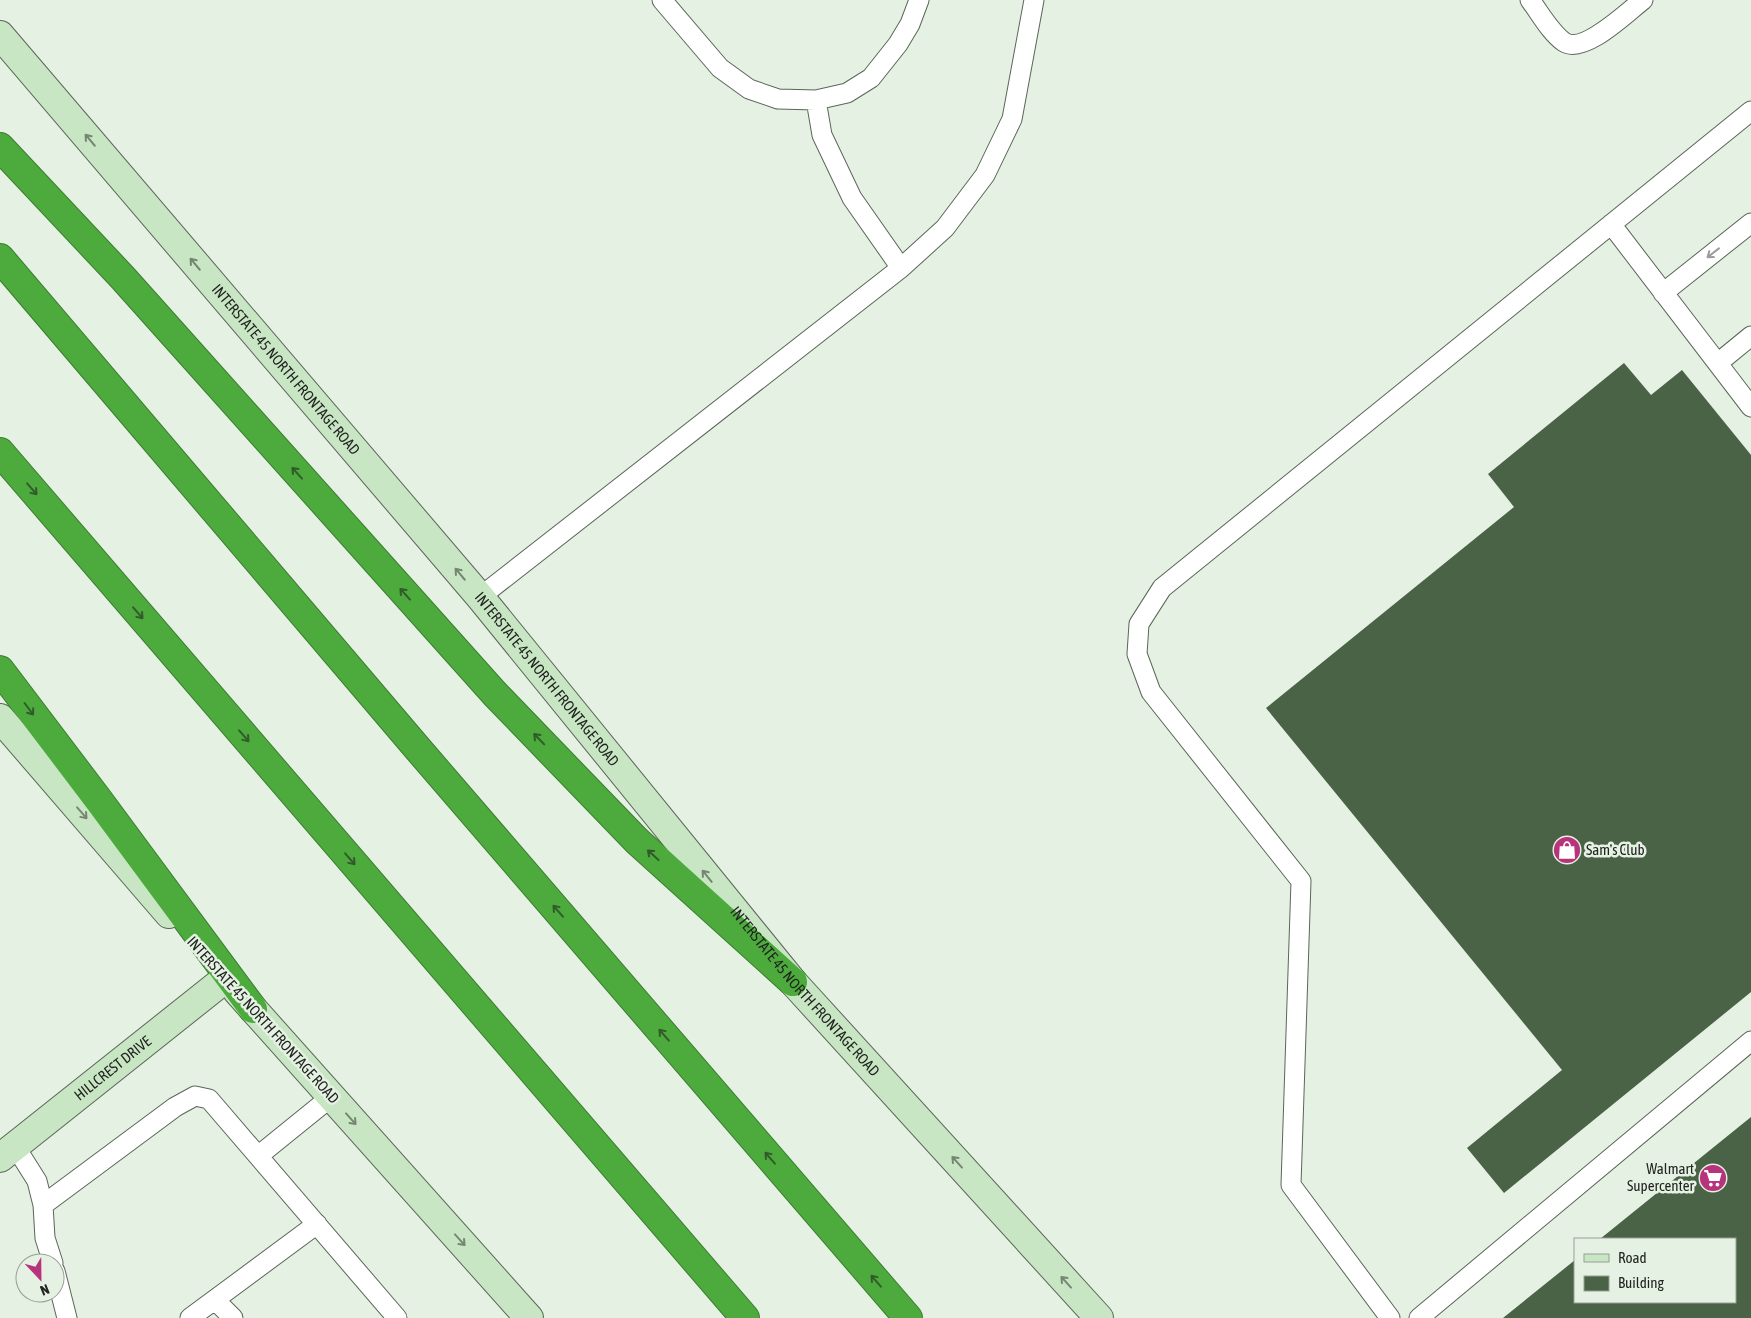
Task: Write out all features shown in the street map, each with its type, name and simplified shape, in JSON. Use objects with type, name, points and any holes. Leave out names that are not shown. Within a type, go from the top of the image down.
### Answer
[{"type":"highway","points":[[0,146],[123,278],[496,694],[637,841],[793,982]]},
{"type":"highway","points":[[0,258],[418,749],[908,1318]]},
{"type":"highway","points":[[0,452],[745,1318]]},
{"type":"highway","points":[[0,670],[253,1009]]},
{"type":"main road","name":"INTERSTATE 45 NORTH FRONTAGE ROAD","points":[[0,35],[480,597],[793,982],[1099,1318]]},
{"type":"main road","name":"INTERSTATE 45 NORTH FRONTAGE ROAD","points":[[0,718],[225,979],[529,1318]]},
{"type":"main road","name":"HILLCREST DRIVE","points":[[8,1152],[225,979]]},
{"type":"lane","points":[[662,0],[720,68],[749,89],[778,99],[816,100],[847,93],[871,78],[898,44],[910,24],[919,0]]},
{"type":"lane","points":[[480,597],[901,268],[945,228],[986,176],[1012,119],[1034,0]]},
{"type":"lane","points":[[1530,0],[1557,35],[1566,43],[1578,45],[1591,40],[1642,0]]},
{"type":"lane","points":[[816,100],[822,135],[852,198],[901,268]]},
{"type":"lane","points":[[1390,1318],[1291,1185],[1301,882],[1152,692],[1137,654],[1139,624],[1162,588],[1751,111]]},
{"type":"lane","points":[[1663,293],[1751,223]]},
{"type":"lane","points":[[1611,224],[1751,407]]},
{"type":"lane","points":[[1718,363],[1751,336]]},
{"type":"lane","points":[[1419,1318],[1751,1041]]},
{"type":"lane","points":[[42,1204],[175,1107],[195,1096],[209,1099],[397,1318]]},
{"type":"lane","points":[[258,1156],[331,1097]]},
{"type":"lane","points":[[8,1152],[37,1181],[42,1204],[45,1238],[49,1253]]},
{"type":"lane","points":[[190,1318],[316,1224]]},
{"type":"lane","points":[[214,1300],[233,1318]]},
{"type":"lane","points":[[63,1303],[67,1318]]},
{"type":"building","name":"Sam's Club","points":[[1624,363],[1651,395],[1682,370],[1751,455],[1751,992],[1504,1193],[1467,1148],[1562,1070],[1266,708],[1514,507],[1488,474]]},
{"type":"building","name":"Walmart Supercenter","points":[[1751,1117],[1751,1318],[1503,1318],[1574,1261],[1574,1303],[1736,1303],[1736,1238],[1601,1238]]},
{"type":"place","name":"Sam's Club","points":[[1567,850]]},
{"type":"place","name":"Walmart Supercenter","points":[[1713,1178]]}]
